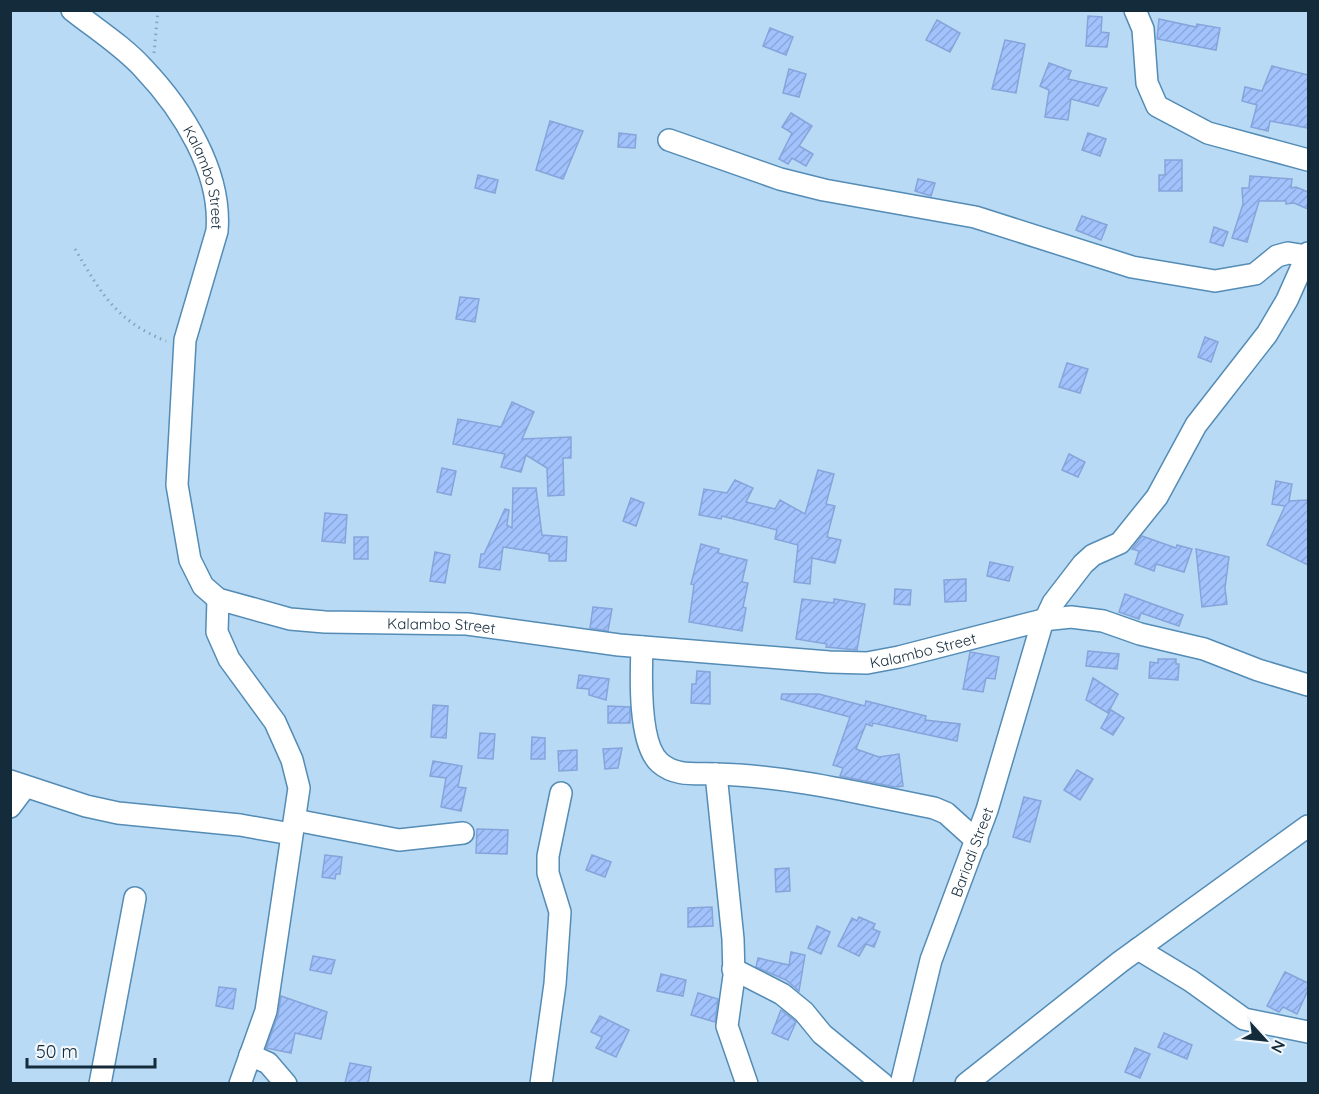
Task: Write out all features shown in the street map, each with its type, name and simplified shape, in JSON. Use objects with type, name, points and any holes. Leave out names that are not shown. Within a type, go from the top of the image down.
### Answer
[{"type":"street","name":"Kalambo Street","points":[[72,10],[143,68],[152,79],[176,112],[203,159],[215,189],[218,214],[217,231],[184,348],[177,485],[190,560],[203,586],[218,598],[290,619],[325,622],[467,624],[642,647],[867,663],[1044,620],[1071,617],[1103,621],[1140,634],[1204,649],[1258,670],[1308,685]]},
{"type":"street","points":[[1135,10],[1143,29],[1147,83],[1157,106],[1208,133],[1308,160]]},
{"type":"street","points":[[669,140],[780,179],[824,190],[975,218],[1132,267],[1215,281],[1255,274],[1276,256],[1288,253],[1308,255]]},
{"type":"street","name":"Bariadi Street","points":[[901,1083],[931,960],[977,840],[1044,620],[1053,603],[1083,564],[1093,555],[1120,543],[1161,491],[1196,425],[1267,334],[1287,300],[1308,255]]},
{"type":"street","points":[[218,598],[217,632],[229,659],[275,722],[292,760],[299,788],[266,1011],[240,1083]]},
{"type":"street","points":[[642,647],[644,721],[657,762],[669,769],[686,774],[767,778],[934,808],[946,813],[977,840]]},
{"type":"street","points":[[716,774],[730,888],[733,969],[727,1026],[747,1083]]},
{"type":"street","points":[[10,807],[18,784],[118,813],[220,823],[293,827],[399,840],[463,833]]},
{"type":"street","points":[[541,1083],[555,984],[560,912],[548,873],[548,856],[561,794]]},
{"type":"street","points":[[966,1083],[1138,950],[1308,826]]},
{"type":"street","points":[[100,1083],[135,898]]},
{"type":"street","points":[[1138,950],[1191,981],[1244,1019],[1308,1032]]},
{"type":"street","points":[[733,969],[782,994],[804,1012],[822,1034],[884,1083]]},
{"type":"street","points":[[250,1055],[268,1063],[286,1083]]},
{"type":"path","points":[[152,79],[158,10]]},
{"type":"path","points":[[75,249],[100,292],[115,311],[132,325],[184,348]]},
{"type":"building","points":[[1088,16],[1102,17],[1101,32],[1109,33],[1107,47],[1086,46]]},
{"type":"building","points":[[1159,19],[1196,27],[1197,24],[1220,28],[1216,50],[1157,39]]},
{"type":"building","points":[[937,20],[960,33],[950,52],[926,40]]},
{"type":"building","points":[[770,28],[793,37],[786,55],[763,46]]},
{"type":"building","points":[[1005,40],[1025,44],[1016,93],[992,89]]},
{"type":"building","points":[[1049,63],[1071,71],[1068,79],[1107,88],[1098,106],[1071,99],[1068,120],[1045,117],[1049,90],[1040,86]]},
{"type":"building","points":[[1272,66],[1308,75],[1308,128],[1270,121],[1268,131],[1251,127],[1257,105],[1242,101],[1245,87],[1262,91]]},
{"type":"building","points":[[789,69],[806,74],[799,97],[783,93]]},
{"type":"building","points":[[791,113],[812,126],[799,146],[813,154],[806,166],[792,158],[788,164],[779,159],[792,133],[782,127]]},
{"type":"building","points":[[550,121],[583,131],[563,179],[536,170]]},
{"type":"building","points":[[619,133],[636,135],[635,148],[618,147]]},
{"type":"building","points":[[1088,133],[1106,139],[1100,156],[1082,150]]},
{"type":"building","points":[[1165,160],[1182,160],[1182,191],[1159,191],[1159,175],[1165,175]]},
{"type":"building","points":[[478,175],[498,180],[495,193],[475,188]]},
{"type":"building","points":[[1250,176],[1292,179],[1291,188],[1296,187],[1308,192],[1308,209],[1294,203],[1286,204],[1286,201],[1259,201],[1247,242],[1232,238],[1243,204],[1242,188],[1249,188]]},
{"type":"building","points":[[918,179],[935,183],[931,196],[915,191]]},
{"type":"building","points":[[1082,216],[1107,225],[1101,240],[1076,230]]},
{"type":"building","points":[[1214,227],[1228,232],[1223,246],[1210,242]]},
{"type":"building","points":[[460,297],[479,299],[475,322],[456,319]]},
{"type":"building","points":[[1205,337],[1218,342],[1211,362],[1198,357]]},
{"type":"building","points":[[1067,363],[1088,369],[1080,393],[1059,387]]},
{"type":"building","points":[[512,402],[534,412],[522,439],[571,437],[571,458],[563,458],[564,495],[548,496],[547,468],[526,455],[521,472],[501,467],[505,454],[453,444],[458,419],[501,427]]},
{"type":"building","points":[[1069,454],[1085,462],[1078,477],[1062,470]]},
{"type":"building","points":[[442,468],[456,471],[451,495],[437,492]]},
{"type":"building","points":[[818,470],[834,474],[826,504],[835,506],[827,537],[841,540],[835,563],[812,558],[810,584],[794,582],[798,545],[775,539],[777,530],[722,516],[721,519],[699,515],[704,489],[727,493],[735,480],[753,488],[746,502],[775,509],[780,500],[805,514]]},
{"type":"building","points":[[1276,481],[1292,484],[1289,501],[1308,500],[1308,565],[1267,545],[1285,506],[1272,504]]},
{"type":"building","points":[[513,488],[536,488],[542,535],[567,537],[566,561],[549,561],[549,554],[503,547],[500,570],[479,567],[481,554],[484,554],[505,509],[509,510],[507,525],[512,528]]},
{"type":"building","points":[[631,498],[644,503],[636,526],[623,521]]},
{"type":"building","points":[[325,513],[347,515],[345,543],[322,541]]},
{"type":"building","points":[[1142,536],[1176,548],[1177,545],[1192,549],[1184,572],[1156,564],[1154,571],[1135,564],[1139,551],[1132,549]]},
{"type":"building","points":[[354,537],[368,537],[368,559],[354,559]]},
{"type":"building","points":[[701,544],[719,549],[718,553],[747,560],[742,582],[748,583],[743,607],[746,608],[742,631],[689,622],[694,585],[691,584]]},
{"type":"building","points":[[1196,549],[1229,557],[1225,588],[1227,604],[1202,607]]},
{"type":"building","points":[[435,552],[450,555],[445,583],[430,581]]},
{"type":"building","points":[[990,562],[1013,567],[1009,581],[987,576]]},
{"type":"building","points":[[966,579],[966,601],[945,602],[944,580]]},
{"type":"building","points":[[895,589],[911,590],[910,605],[894,604]]},
{"type":"building","points":[[1125,594],[1183,615],[1179,626],[1141,613],[1139,619],[1119,612]]},
{"type":"building","points":[[802,599],[834,603],[834,599],[865,604],[857,650],[826,647],[827,644],[796,639]]},
{"type":"building","points":[[593,607],[612,609],[608,631],[590,628]]},
{"type":"building","points":[[1088,651],[1119,654],[1117,669],[1086,666]]},
{"type":"building","points":[[970,652],[999,657],[995,679],[986,678],[983,692],[963,689]]},
{"type":"building","points":[[1158,659],[1176,659],[1176,664],[1179,664],[1178,680],[1149,678],[1150,662],[1158,663]]},
{"type":"building","points":[[697,671],[710,672],[710,704],[691,703],[692,684],[696,684]]},
{"type":"building","points":[[579,675],[609,679],[606,700],[589,695],[589,689],[577,688]]},
{"type":"building","points":[[1093,678],[1118,694],[1108,713],[1086,700]]},
{"type":"building","points":[[782,694],[819,694],[865,706],[866,701],[926,716],[925,720],[960,724],[957,741],[873,723],[872,726],[866,724],[856,749],[879,757],[899,754],[903,786],[895,787],[840,776],[843,768],[833,765],[850,717],[781,699]]},
{"type":"building","points":[[433,705],[448,706],[446,738],[431,737]]},
{"type":"building","points":[[608,706],[630,707],[630,723],[608,723]]},
{"type":"building","points":[[1111,710],[1124,718],[1113,735],[1101,728]]},
{"type":"building","points":[[480,733],[495,734],[493,759],[478,758]]},
{"type":"building","points":[[532,737],[545,738],[545,759],[531,759]]},
{"type":"building","points":[[622,748],[618,768],[605,769],[603,749]]},
{"type":"building","points":[[577,750],[577,770],[559,771],[558,751]]},
{"type":"building","points":[[433,761],[462,766],[458,787],[466,788],[461,811],[441,807],[446,778],[430,776]]},
{"type":"building","points":[[1077,770],[1093,779],[1080,800],[1064,790]]},
{"type":"building","points":[[1024,797],[1041,801],[1030,842],[1013,837]]},
{"type":"building","points":[[477,829],[508,830],[507,854],[476,853]]},
{"type":"building","points":[[325,855],[342,857],[340,874],[336,874],[335,879],[322,877]]},
{"type":"building","points":[[592,855],[611,862],[605,877],[586,870]]},
{"type":"building","points":[[789,868],[790,891],[776,892],[775,869]]},
{"type":"building","points":[[712,907],[713,926],[688,927],[688,908]]},
{"type":"building","points":[[859,917],[875,924],[873,929],[880,932],[874,947],[866,944],[859,956],[838,946],[852,918],[857,921]]},
{"type":"building","points":[[817,926],[830,932],[821,954],[808,948]]},
{"type":"building","points":[[791,952],[805,955],[799,991],[786,980],[756,967],[758,958],[789,965]]},
{"type":"building","points":[[313,956],[335,960],[331,974],[310,970]]},
{"type":"building","points":[[1285,972],[1308,983],[1308,990],[1297,1014],[1283,1007],[1279,1012],[1267,1006]]},
{"type":"building","points":[[661,974],[686,980],[683,996],[657,991]]},
{"type":"building","points":[[219,987],[236,989],[233,1009],[216,1006]]},
{"type":"building","points":[[698,993],[718,999],[715,1022],[691,1015]]},
{"type":"building","points":[[281,996],[327,1012],[321,1039],[295,1033],[291,1053],[266,1048],[278,1015]]},
{"type":"building","points":[[781,1010],[796,1022],[788,1040],[772,1033]]},
{"type":"building","points":[[600,1016],[629,1030],[616,1057],[596,1048],[602,1037],[591,1032]]},
{"type":"building","points":[[1164,1033],[1192,1045],[1187,1059],[1158,1047]]},
{"type":"building","points":[[1135,1048],[1150,1054],[1140,1078],[1125,1072]]},
{"type":"building","points":[[350,1063],[371,1067],[368,1083],[345,1083]]}]
